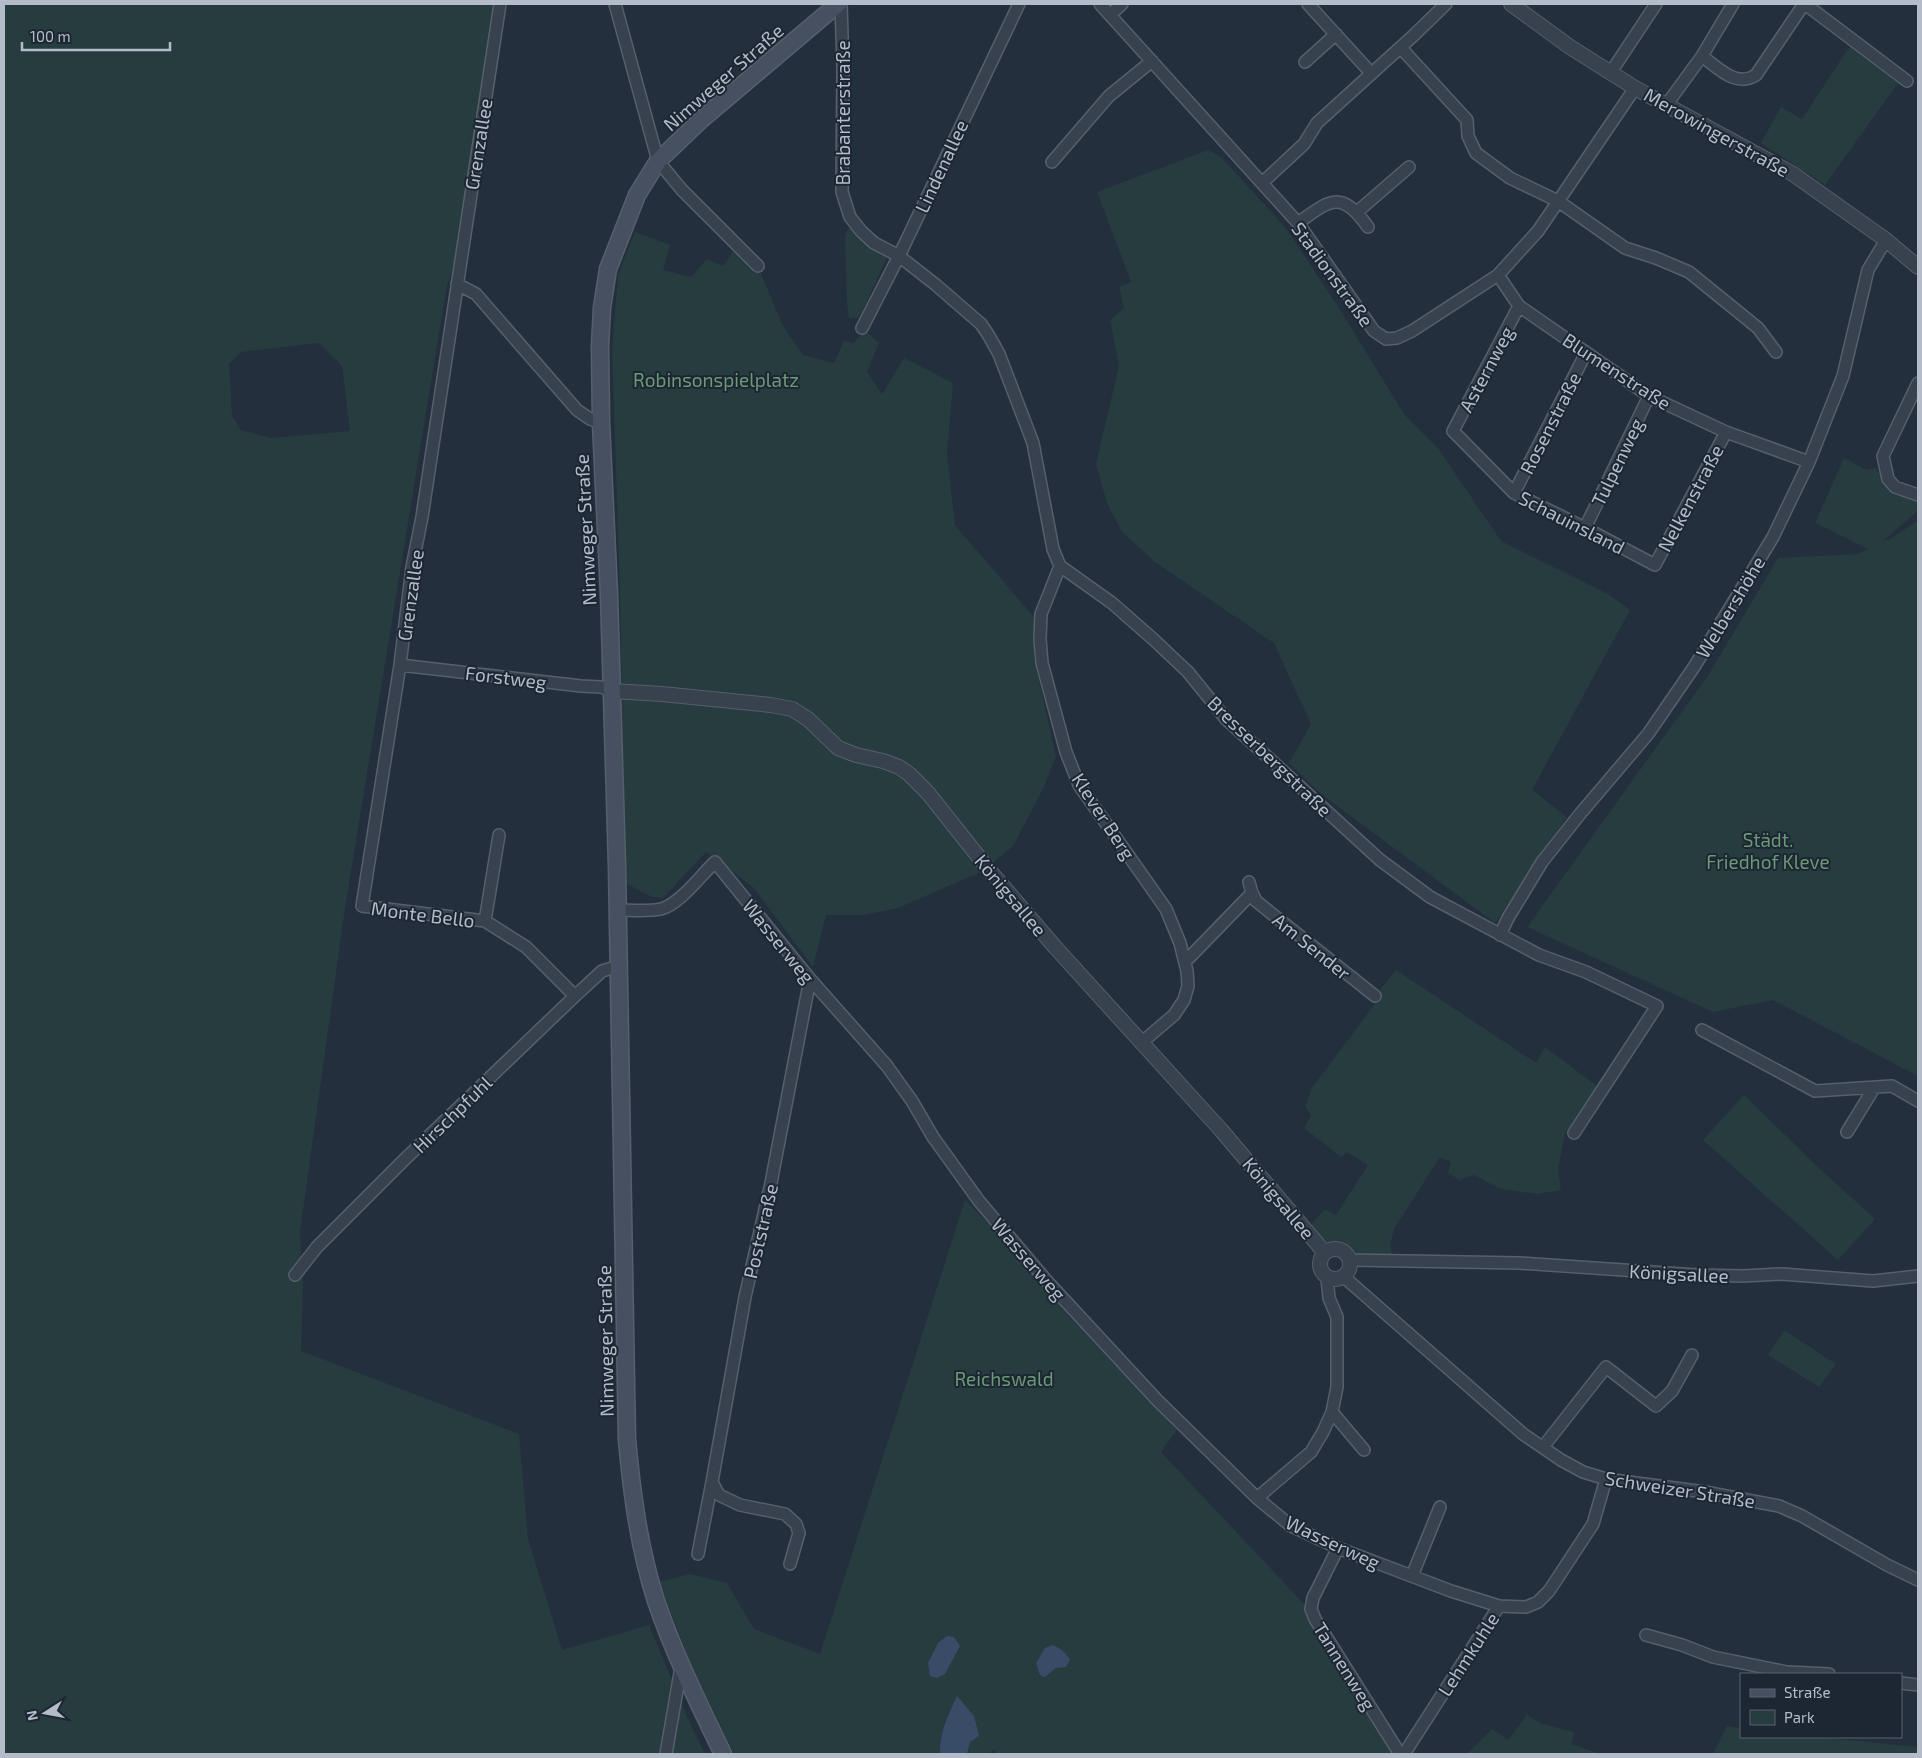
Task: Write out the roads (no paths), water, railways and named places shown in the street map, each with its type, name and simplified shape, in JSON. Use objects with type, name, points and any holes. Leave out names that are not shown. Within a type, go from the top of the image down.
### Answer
[{"type":"main road","name":"Nimweger Straße","points":[[723,1754],[681,1667],[656,1601],[631,1490],[626,1430],[612,691],[601,423],[600,346],[602,308],[608,269],[637,194],[658,161],[702,119],[839,4]]},
{"type":"street","name":"Grenzallee","points":[[362,906],[400,665],[412,567],[422,518],[500,4]]},
{"type":"street","points":[[615,4],[658,161],[682,190],[758,266]]},
{"type":"street","name":"Brabanterstraße","points":[[839,4],[843,68],[842,192],[850,217],[861,231],[874,243],[899,256]]},
{"type":"street","name":"Lindenallee","points":[[862,328],[899,256],[1019,4]]},
{"type":"street","name":"Stadionstraße","points":[[1100,4],[1298,223],[1374,331],[1386,339],[1397,338],[1412,331],[1498,275],[1538,231],[1635,88]]},
{"type":"street","points":[[1110,15],[1122,4]]},
{"type":"street","points":[[1262,183],[1304,144],[1317,123],[1401,48],[1446,4]]},
{"type":"street","name":"Merowingerstraße","points":[[1511,4],[1570,47],[1635,88],[1793,174],[1886,240],[1918,267]]},
{"type":"street","points":[[1611,72],[1656,4]]},
{"type":"street","points":[[1667,104],[1702,56],[1733,4]]},
{"type":"street","points":[[1702,56],[1734,79],[1747,81],[1756,75],[1805,4],[1907,81]]},
{"type":"street","points":[[1314,6],[1371,74]]},
{"type":"street","points":[[1305,62],[1336,34]]},
{"type":"street","points":[[1401,48],[1467,120],[1468,136],[1476,153],[1510,178],[1558,200],[1625,248],[1654,257],[1689,272],[1758,328],[1776,352]]},
{"type":"street","points":[[1052,162],[1109,96],[1152,61]]},
{"type":"street","points":[[1357,212],[1409,167]]},
{"type":"street","points":[[1298,223],[1324,204],[1336,201],[1345,204],[1357,212],[1368,227]]},
{"type":"street","name":"Welbershöhe","points":[[1500,936],[1508,918],[1542,862],[1648,734],[1694,667],[1773,537],[1809,462],[1843,376],[1868,270],[1886,240]]},
{"type":"street","points":[[899,256],[981,324],[999,354],[1033,443],[1053,549],[1060,566]]},
{"type":"street","name":"Blumenstraße","points":[[1498,275],[1519,306],[1649,396],[1726,432],[1809,462]]},
{"type":"street","points":[[457,284],[476,294],[577,410],[590,419],[601,423]]},
{"type":"street","name":"Asternweg","points":[[1453,431],[1519,306]]},
{"type":"street","name":"Rosenstraße","points":[[1514,493],[1586,353]]},
{"type":"street","points":[[1918,383],[1882,456],[1888,479],[1895,487],[1918,495]]},
{"type":"street","name":"Tulpenweg","points":[[1585,528],[1649,396]]},
{"type":"street","name":"Schauinsland","points":[[1453,431],[1514,493],[1655,564]]},
{"type":"street","name":"Nelkenstraße","points":[[1655,564],[1726,432]]},
{"type":"street","name":"Bresserbergstraße","points":[[1060,566],[1112,603],[1160,646],[1188,672],[1226,719],[1380,860],[1430,898],[1539,955],[1586,972],[1657,1006],[1574,1133]]},
{"type":"street","name":"Klever Berg","points":[[1060,566],[1041,614],[1040,639],[1042,663],[1066,752],[1079,785],[1166,909],[1180,943],[1185,962],[1188,986],[1184,1000],[1174,1015],[1142,1043]]},
{"type":"street","name":"Forstweg","points":[[400,665],[601,687],[612,691]]},
{"type":"street","name":"Königsallee","points":[[612,691],[662,694],[771,705],[792,709],[808,719],[838,748],[899,767],[921,785],[989,870],[1055,947],[1221,1130],[1325,1253]]},
{"type":"street","name":"Monte Bello","points":[[485,922],[499,835]]},
{"type":"street","name":"Wasserweg","points":[[617,910],[660,909],[668,906],[677,900],[715,862],[810,979],[887,1066],[933,1137],[980,1201],[1046,1280],[1157,1400],[1256,1498],[1290,1526],[1338,1548],[1451,1591],[1499,1606]]},
{"type":"street","name":"Am Sender","points":[[1185,962],[1250,888],[1256,901],[1375,996]]},
{"type":"street","name":"Monte Bello","points":[[362,906],[485,922],[526,947],[575,996]]},
{"type":"street","name":"Hirschpfuhl","points":[[295,1275],[318,1247],[406,1158],[575,996],[602,971],[618,966]]},
{"type":"street","name":"Poststraße","points":[[698,1554],[743,1306],[771,1187],[810,979]]},
{"type":"street","points":[[1702,1030],[1814,1091],[1892,1086],[1918,1101]]},
{"type":"street","points":[[1847,1132],[1874,1088]]},
{"type":"street","name":"Königsallee","points":[[1327,1278],[1320,1268],[1320,1262],[1325,1253],[1336,1249],[1342,1250],[1350,1260],[1519,1263],[1697,1275],[1743,1276],[1782,1274],[1873,1281],[1897,1280],[1918,1276]]},
{"type":"street","points":[[1256,1498],[1311,1452],[1332,1412],[1337,1387],[1337,1317],[1329,1298],[1327,1278],[1338,1280],[1344,1277],[1350,1268],[1350,1260]]},
{"type":"street","name":"Schweizer Straße","points":[[1344,1277],[1523,1434],[1576,1468],[1606,1480],[1705,1492],[1780,1506],[1802,1516],[1918,1580]]},
{"type":"street","points":[[1543,1448],[1606,1367],[1656,1406],[1672,1391],[1692,1355]]},
{"type":"street","points":[[1332,1412],[1364,1450]]},
{"type":"street","name":"Lehmkuhle","points":[[1402,1754],[1499,1606],[1526,1608],[1538,1602],[1550,1591],[1593,1524],[1606,1480]]},
{"type":"street","points":[[712,1482],[719,1494],[740,1505],[785,1514],[796,1524],[799,1533],[790,1564]]},
{"type":"street","points":[[1412,1576],[1440,1507]]},
{"type":"street","name":"Tannenweg","points":[[1338,1548],[1313,1598],[1311,1609],[1315,1619],[1402,1754]]},
{"type":"street","points":[[1646,1635],[1721,1659],[1787,1672],[1808,1673]]},
{"type":"street","points":[[666,1754],[681,1667]]},
{"type":"street","points":[[1902,1682],[1918,1684]]},
{"type":"water","points":[[947,1636],[954,1637],[960,1646],[945,1674],[937,1678],[930,1676],[928,1663],[938,1643]]},
{"type":"water","points":[[1053,1645],[1062,1650],[1070,1659],[1066,1667],[1056,1668],[1045,1677],[1040,1675],[1036,1663],[1045,1648]]},
{"type":"water","points":[[957,1696],[974,1716],[979,1736],[970,1742],[967,1754],[940,1754],[947,1717]]},
{"type":"park label","name":"Robinsonspielplatz","points":[[716,379]]},
{"type":"park label","name":"Städt. Friedhof Kleve","points":[[1768,850]]},
{"type":"park label","name":"Reichswald","points":[[1004,1378]]}]
